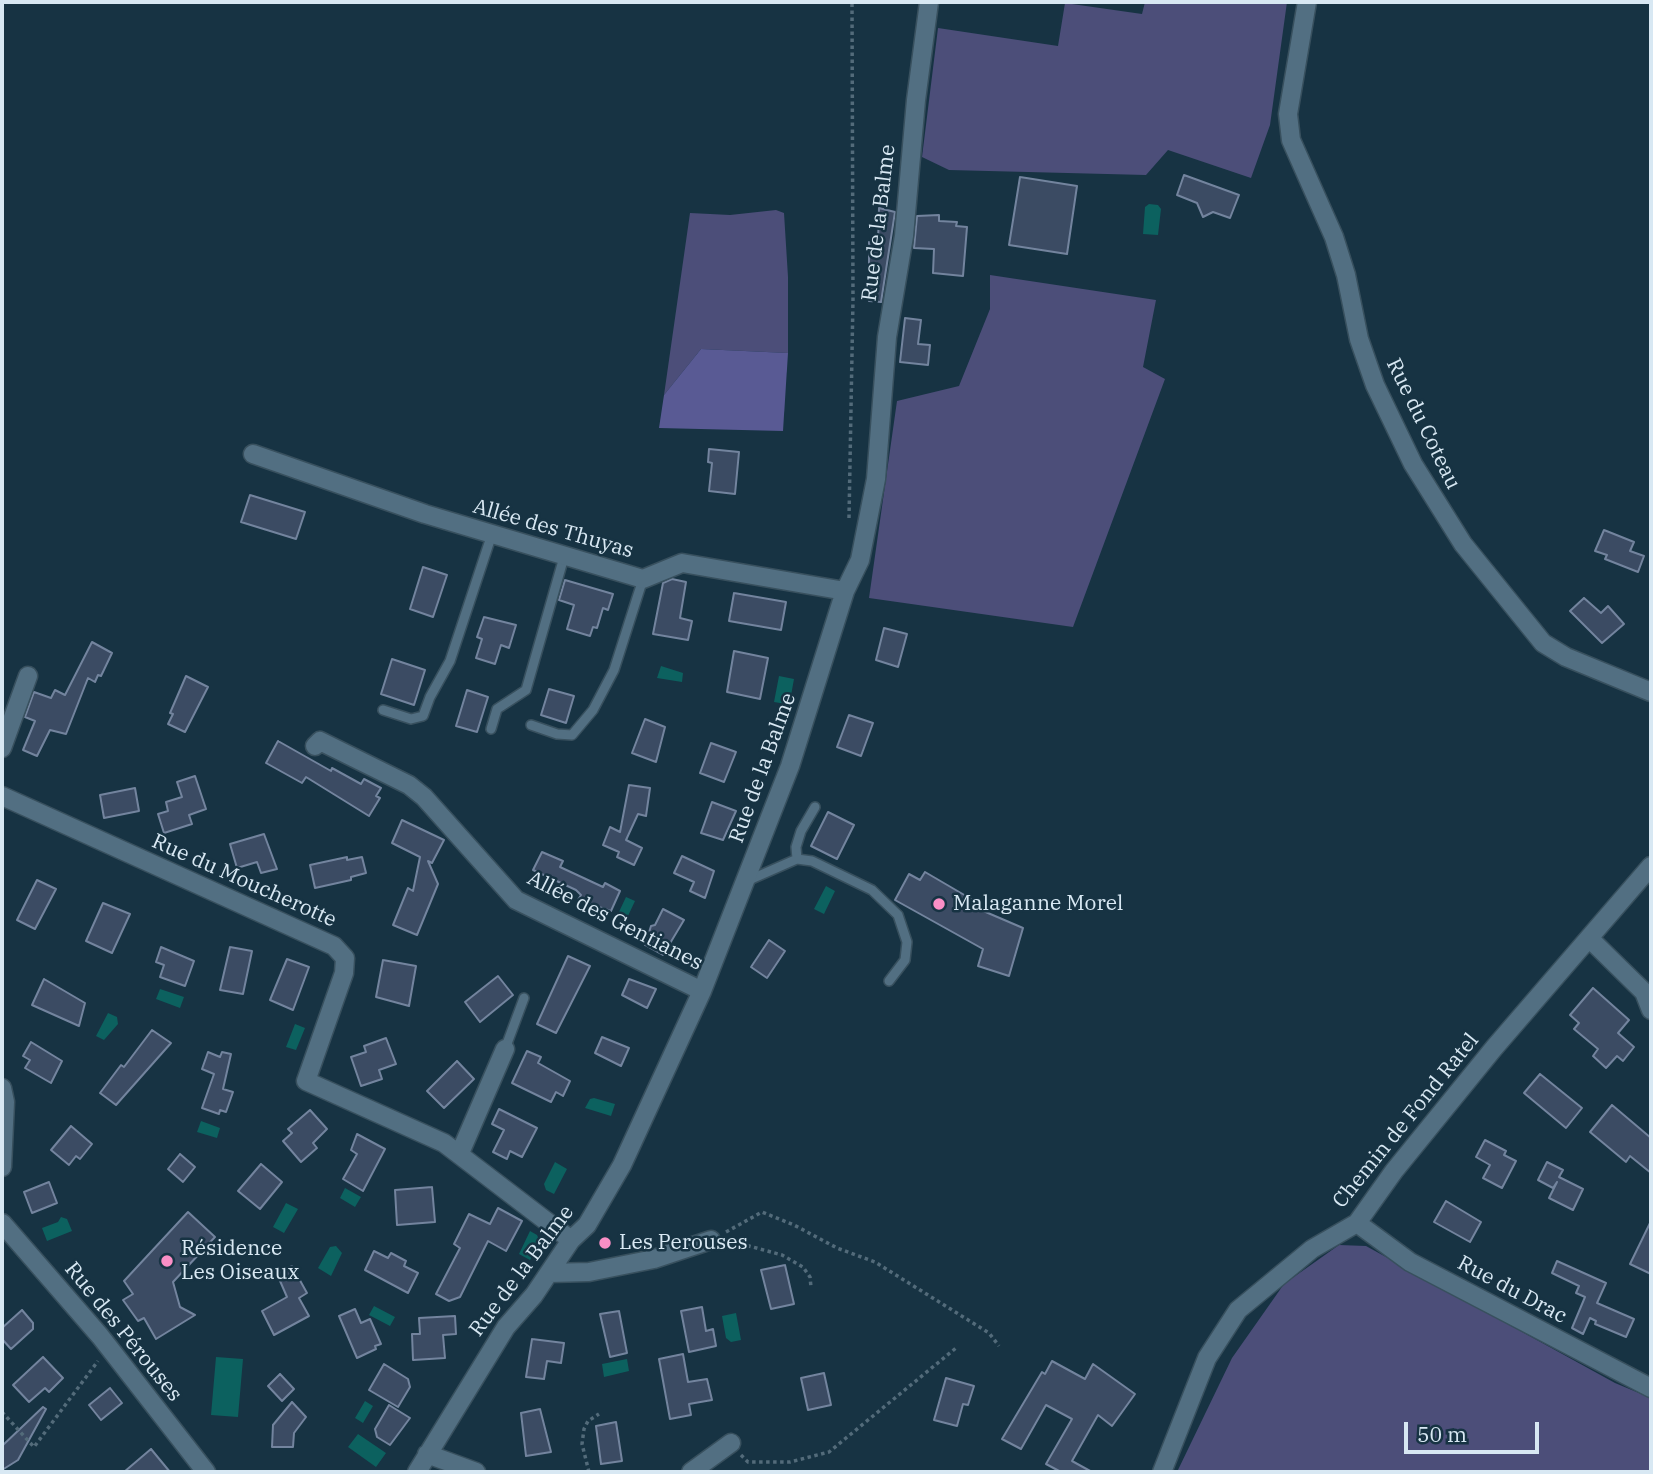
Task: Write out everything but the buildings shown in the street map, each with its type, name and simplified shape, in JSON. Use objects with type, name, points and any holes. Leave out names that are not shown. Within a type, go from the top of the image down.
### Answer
[{"type":"street","name":"Rue de la Balme","points":[[417,1472],[506,1327],[549,1273],[571,1240],[587,1225],[622,1165],[702,991],[790,766],[845,592],[860,560],[876,479],[887,337],[904,236],[916,100],[929,2]]},
{"type":"street","name":"Rue du Coteau","points":[[1307,2],[1288,114],[1291,140],[1334,237],[1346,275],[1359,339],[1375,385],[1413,464],[1463,544],[1543,643],[1566,657],[1651,692]]},
{"type":"street","name":"Allée des Thuyas","points":[[253,454],[492,534],[643,579],[682,562],[845,592]]},
{"type":"street","points":[[2,748],[27,676]]},
{"type":"street","name":"Allée des Gentianes","points":[[315,746],[320,741],[409,785],[424,797],[516,900],[702,991]]},
{"type":"street","name":"Rue du Moucherotte","points":[[2,796],[334,946],[345,958],[344,973],[306,1081],[460,1153],[571,1240]]},
{"type":"street","name":"Chemin de Fond Ratel","points":[[1162,1472],[1207,1358],[1238,1310],[1312,1249],[1357,1223],[1394,1171],[1651,866]]},
{"type":"street","points":[[1588,938],[1644,992],[1651,1010]]},
{"type":"street","points":[[460,1153],[505,1049]]},
{"type":"street","points":[[2,1088],[5,1102],[2,1167]]},
{"type":"street","name":"Rue des Pérouses","points":[[2,1223],[111,1350],[206,1472]]},
{"type":"street","name":"Rue du Drac","points":[[1357,1223],[1410,1262],[1651,1388]]},
{"type":"street","points":[[549,1273],[589,1272],[654,1259],[711,1240]]},
{"type":"street","points":[[691,1472],[731,1443]]},
{"type":"street","points":[[427,1454],[476,1472]]},
{"type":"lane","points":[[383,710],[411,719],[423,716],[450,661],[492,534]]},
{"type":"lane","points":[[491,729],[497,709],[526,690],[564,557]]},
{"type":"lane","points":[[531,725],[557,734],[572,734],[593,710],[614,670],[643,579]]},
{"type":"lane","points":[[797,859],[796,847],[801,831],[815,807]]},
{"type":"lane","points":[[745,882],[797,859],[812,861],[872,890],[898,915],[907,942],[905,960],[889,981]]},
{"type":"lane","points":[[505,1049],[524,998]]},
{"type":"path","points":[[849,523],[853,299],[852,2]]},
{"type":"path","points":[[711,1240],[762,1212],[794,1225],[837,1248],[875,1262],[989,1333],[999,1346]]},
{"type":"path","points":[[711,1240],[739,1242],[782,1255],[803,1267],[810,1277],[811,1287]]},
{"type":"path","points":[[731,1443],[748,1462],[790,1462],[829,1452],[956,1348]]},
{"type":"path","points":[[2,1412],[34,1447],[106,1350],[111,1350]]},
{"type":"path","points":[[589,1472],[582,1444],[584,1429],[588,1421],[599,1414]]},
{"type":"shaded area","points":[[1145,2],[1287,2],[1270,125],[1251,178],[1168,150],[1146,175],[949,170],[922,157],[938,28],[1058,46],[1065,3],[1142,14]]},
{"type":"shaded area","points":[[1149,204],[1158,205],[1161,209],[1158,235],[1143,234],[1145,207]]},
{"type":"shaded area","points":[[776,210],[784,213],[788,277],[788,353],[701,349],[664,395],[690,213],[730,215]]},
{"type":"shaded area","points":[[990,275],[1156,300],[1143,367],[1165,379],[1073,627],[869,598],[897,401],[959,386],[990,309]]},
{"type":"shaded area","points":[[701,349],[788,353],[783,431],[659,428],[664,395]]},
{"type":"shaded area","points":[[661,666],[683,673],[682,682],[657,678]]},
{"type":"shaded area","points":[[779,676],[794,679],[790,701],[786,704],[774,702]]},
{"type":"shaded area","points":[[826,886],[835,891],[824,914],[814,909]]},
{"type":"shaded area","points":[[626,897],[635,901],[627,918],[618,914]]},
{"type":"shaded area","points":[[160,989],[184,997],[180,1008],[156,999]]},
{"type":"shaded area","points":[[108,1013],[117,1017],[118,1024],[104,1040],[96,1036]]},
{"type":"shaded area","points":[[295,1024],[305,1028],[296,1050],[286,1047]]},
{"type":"shaded area","points":[[590,1099],[615,1104],[611,1116],[585,1108]]},
{"type":"shaded area","points":[[201,1121],[220,1128],[217,1138],[197,1132]]},
{"type":"shaded area","points":[[555,1162],[567,1169],[554,1194],[546,1190],[544,1184]]},
{"type":"shaded area","points":[[345,1188],[361,1197],[355,1207],[340,1198]]},
{"type":"shaded area","points":[[286,1203],[298,1209],[284,1233],[273,1227]]},
{"type":"shaded area","points":[[61,1217],[67,1219],[72,1231],[47,1241],[42,1228],[58,1222]]},
{"type":"shaded area","points":[[530,1231],[537,1235],[540,1242],[530,1260],[519,1254]]},
{"type":"shaded area","points":[[1339,1245],[1366,1246],[1615,1383],[1651,1398],[1651,1472],[1177,1472],[1232,1358],[1284,1284]]},
{"type":"shaded area","points":[[336,1246],[342,1253],[331,1276],[318,1268],[330,1247]]},
{"type":"shaded area","points":[[374,1306],[395,1317],[390,1326],[369,1315]]},
{"type":"shaded area","points":[[736,1313],[741,1340],[731,1342],[726,1338],[722,1316]]},
{"type":"shaded area","points":[[216,1357],[243,1359],[238,1417],[211,1415]]},
{"type":"shaded area","points":[[627,1359],[629,1371],[604,1377],[602,1364]]},
{"type":"shaded area","points":[[365,1401],[373,1406],[363,1423],[355,1418]]},
{"type":"shaded area","points":[[358,1434],[386,1453],[376,1467],[348,1447]]},
{"type":"place","name":"Malaganne Morel","points":[[939,904]]},
{"type":"place","name":"Les Perouses","points":[[605,1243]]},
{"type":"place","name":"Résidence Les Oiseaux","points":[[167,1261]]}]
